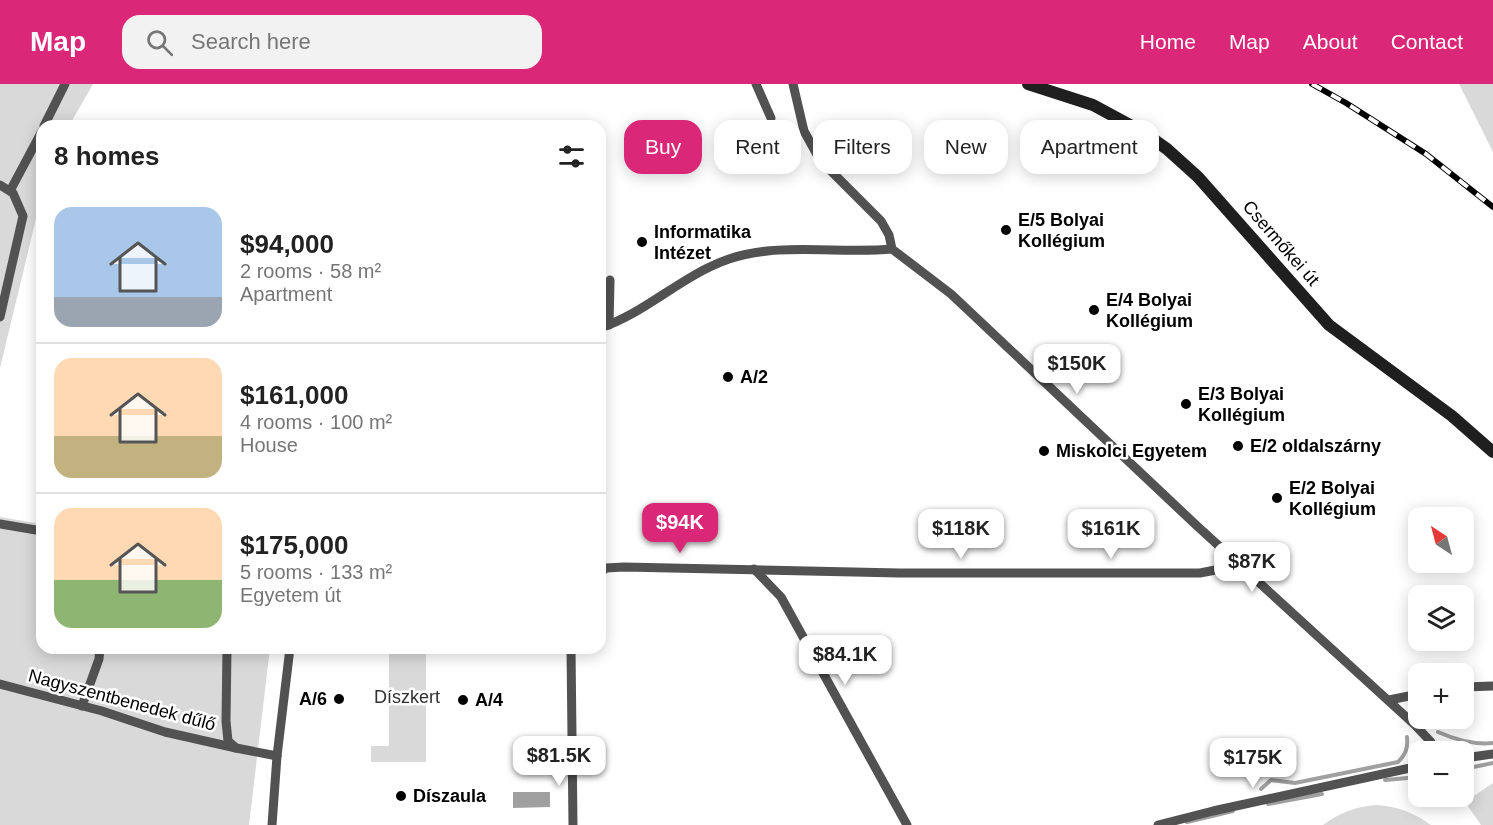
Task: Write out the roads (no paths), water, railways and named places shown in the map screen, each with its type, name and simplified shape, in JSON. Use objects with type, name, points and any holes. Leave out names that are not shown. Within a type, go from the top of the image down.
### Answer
[{"type":"main road","name":"Csermőkei út","points":[[1028,84],[1092,105],[1143,132],[1167,148],[1198,177],[1329,325],[1452,416],[1493,452]]},
{"type":"street","points":[[47,120],[65,84]]},
{"type":"street","points":[[756,84],[771,118]]},
{"type":"street","points":[[793,84],[804,131],[820,160],[881,221],[889,235],[892,249]]},
{"type":"street","points":[[10,191],[36,142]]},
{"type":"street","points":[[0,185],[13,193],[23,216],[0,317]]},
{"type":"street","points":[[606,326],[621,320],[671,288],[727,260],[759,251],[892,249],[951,294],[1054,392],[1389,700],[1430,741]]},
{"type":"street","points":[[606,317],[610,280]]},
{"type":"street","points":[[0,524],[36,530]]},
{"type":"street","points":[[606,568],[1022,573],[1207,572],[1241,565]]},
{"type":"street","points":[[754,569],[781,597],[907,825]]},
{"type":"street","points":[[82,705],[99,654]]},
{"type":"street","points":[[227,654],[226,721],[228,741],[236,748]]},
{"type":"street","points":[[272,825],[277,756],[289,654]]},
{"type":"street","points":[[572,654],[573,825]]},
{"type":"street","name":"Nagyszentbenedek dűlő","points":[[0,684],[82,705],[165,732],[277,756]]},
{"type":"street","points":[[1474,687],[1493,686]]},
{"type":"street","points":[[1389,700],[1408,696]]},
{"type":"street","points":[[1474,757],[1493,754]]},
{"type":"street","points":[[1158,825],[1408,768]]},
{"type":"waterway","points":[[1438,732],[1465,741],[1493,743]]},
{"type":"waterway","points":[[1261,789],[1271,780],[1295,783],[1398,762],[1406,751],[1407,737]]},
{"type":"waterway","points":[[1474,767],[1493,763]]},
{"type":"waterway","points":[[1385,780],[1408,778]]},
{"type":"waterway","points":[[1268,804],[1322,794]]},
{"type":"waterway","points":[[1187,822],[1233,811]]},
{"type":"railway","points":[[1312,84],[1426,154],[1493,207]]},
{"type":"place","name":"E/5 Bolyai Kollégium","points":[[1006,230]]},
{"type":"place","name":"Informatika Intézet","points":[[642,242]]},
{"type":"place","name":"E/4 Bolyai Kollégium","points":[[1094,310]]},
{"type":"place","name":"A/2","points":[[728,377]]},
{"type":"place","name":"E/3 Bolyai Kollégium","points":[[1186,404]]},
{"type":"place","name":"E/2 oldalszárny","points":[[1238,446]]},
{"type":"place","name":"Miskolci Egyetem","points":[[1044,451]]},
{"type":"place","name":"E/2 Bolyai Kollégium","points":[[1277,498]]},
{"type":"place","name":"A/6","points":[[339,699]]},
{"type":"place","name":"A/4","points":[[463,700]]},
{"type":"place","name":"Díszaula","points":[[401,796]]},
{"type":"park label","name":"Díszkert","points":[[407,697]]}]
